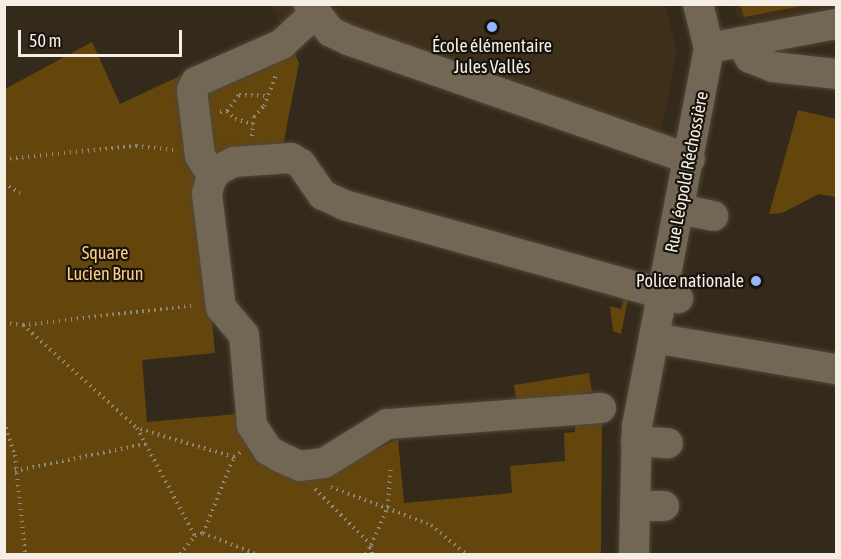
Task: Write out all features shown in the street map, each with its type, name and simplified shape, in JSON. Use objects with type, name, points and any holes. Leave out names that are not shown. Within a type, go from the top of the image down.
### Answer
[{"type":"street","name":"Rue Léopold Réchossière","points":[[634,555],[649,506],[636,441],[654,338],[671,296],[680,209],[709,48],[698,4]]},
{"type":"street","points":[[601,408],[387,424],[324,463],[300,466],[268,450],[252,424],[244,335],[221,308],[207,194],[207,166],[195,115],[192,90],[196,82],[282,44],[312,9],[331,32],[348,40],[690,159]]},
{"type":"street","points":[[709,48],[837,24]]},
{"type":"street","points":[[740,42],[750,58],[773,67],[837,74]]},
{"type":"street","points":[[207,166],[291,158],[301,164],[323,195],[345,205],[671,296]]},
{"type":"street","points":[[680,209],[713,216]]},
{"type":"street","points":[[654,338],[837,369]]},
{"type":"street","points":[[636,441],[669,443]]},
{"type":"path","points":[[254,161],[253,124],[277,74]]},
{"type":"path","points":[[195,115],[227,111],[239,95],[266,96]]},
{"type":"path","points":[[227,111],[235,119],[253,124]]},
{"type":"path","points":[[4,159],[136,146],[207,166]]},
{"type":"path","points":[[4,183],[20,192]]},
{"type":"path","points":[[4,322],[23,326],[210,303],[221,308]]},
{"type":"path","points":[[23,326],[137,428],[195,536]]},
{"type":"path","points":[[4,422],[15,455],[25,555]]},
{"type":"path","points":[[137,428],[234,457],[203,533]]},
{"type":"path","points":[[15,471],[146,444]]},
{"type":"path","points":[[366,555],[388,507],[391,465]]},
{"type":"path","points":[[372,555],[371,545],[311,482],[388,507],[431,525],[466,555]]},
{"type":"path","points":[[180,555],[195,536],[203,533],[256,555]]},
{"type":"shaded area","points":[[836,4],[836,8],[749,23],[737,17],[734,5]]},
{"type":"shaded area","points":[[271,5],[665,5],[677,50],[657,155],[283,28]]},
{"type":"green space","points":[[740,4],[807,5],[744,17]]},
{"type":"green space","name":"Square Lucien Brun","points":[[283,28],[299,63],[282,151],[200,184],[215,353],[142,360],[147,422],[237,414],[254,457],[303,471],[326,472],[398,439],[404,503],[512,493],[510,466],[565,461],[564,433],[575,432],[575,425],[602,423],[601,554],[5,554],[5,89],[92,42],[120,104]]},
{"type":"green space","points":[[798,110],[836,119],[836,197],[819,194],[782,213],[769,214]]},
{"type":"green space","points":[[624,298],[628,299],[621,334],[613,331],[610,306],[621,309]]},
{"type":"green space","points":[[589,373],[592,392],[517,404],[514,385]]},
{"type":"place","name":"École élémentaire Jules Vallès","points":[[492,27]]},
{"type":"place","name":"Police nationale","points":[[756,281]]}]
